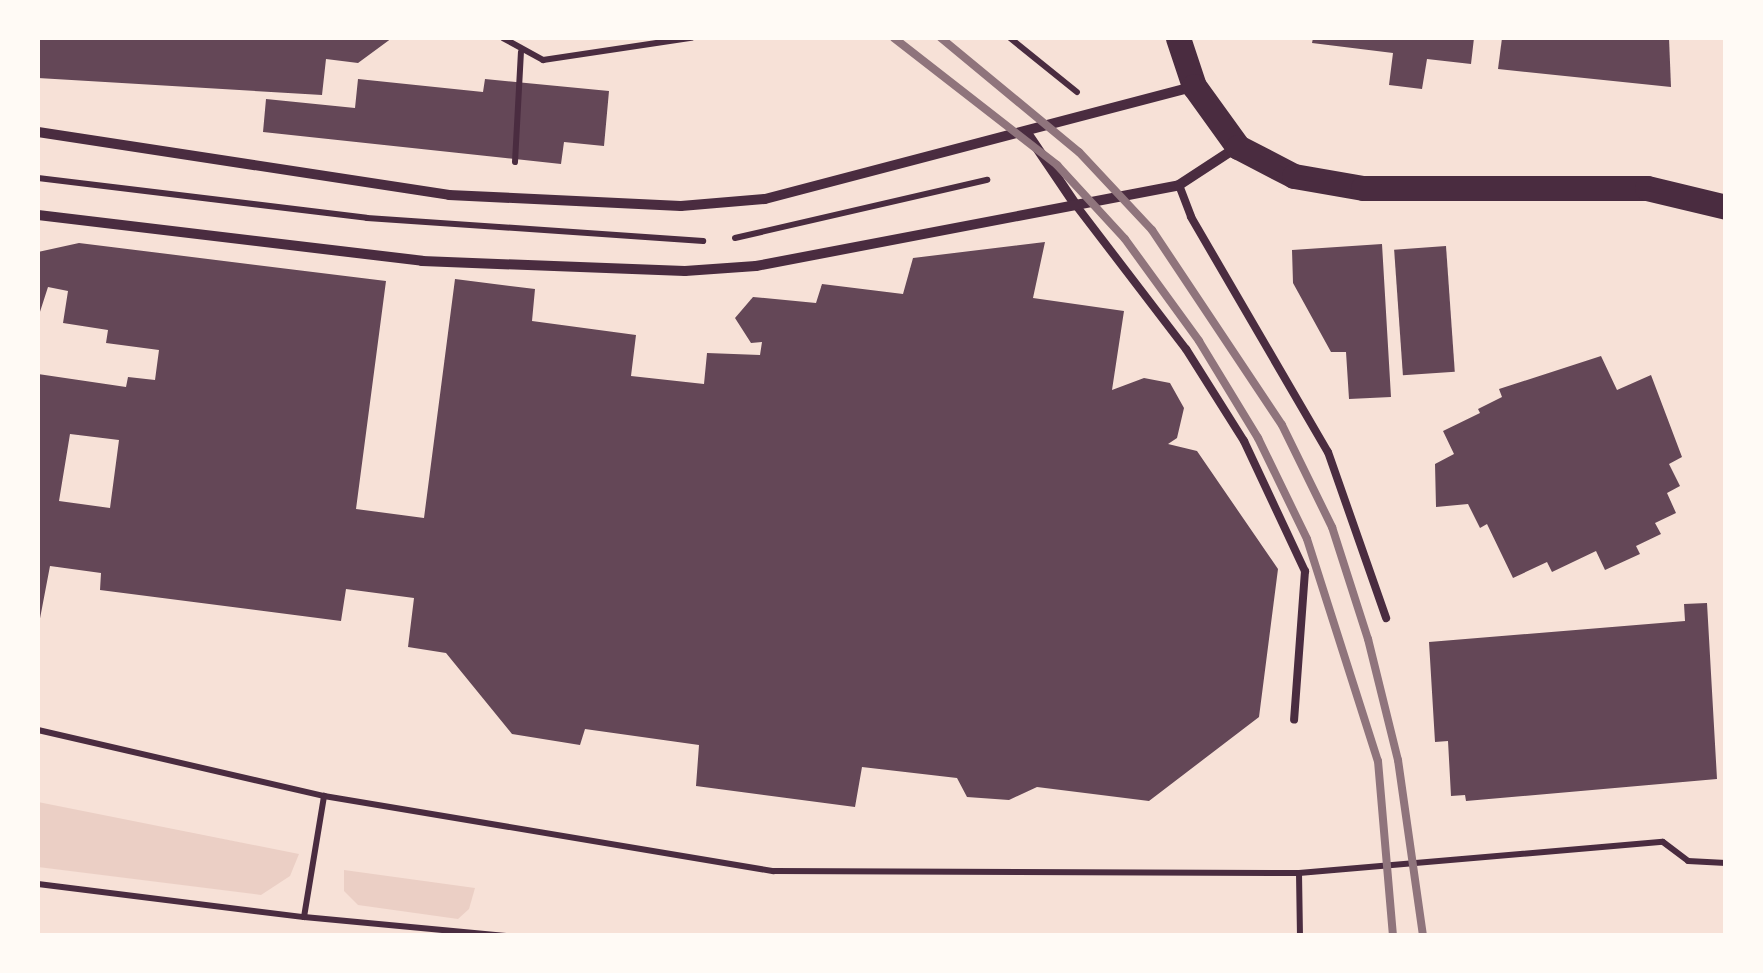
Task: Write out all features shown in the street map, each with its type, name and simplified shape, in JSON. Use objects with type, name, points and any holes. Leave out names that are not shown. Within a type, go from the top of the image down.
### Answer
[{"type":"main road","points":[[1178,38],[1194,86],[1238,147],[1294,176],[1363,188],[1647,188],[1726,207]]},
{"type":"street","points":[[38,132],[448,194],[682,206],[765,199],[1194,86]]},
{"type":"street","points":[[1026,133],[1074,204]]},
{"type":"street","points":[[38,215],[422,261],[685,270],[756,266],[1179,185],[1238,147]]},
{"type":"lane","points":[[1179,185],[1191,217],[1328,452],[1386,618]]},
{"type":"lane","points":[[1074,204],[1186,349],[1244,441],[1304,571],[1294,720]]},
{"type":"path","points":[[502,38],[543,60],[691,38]]},
{"type":"path","points":[[1010,38],[1078,93]]},
{"type":"path","points":[[515,162],[522,52]]},
{"type":"path","points":[[38,730],[324,796],[774,871],[1299,873],[1662,842],[1688,861],[1726,862]]},
{"type":"path","points":[[304,917],[324,796]]},
{"type":"path","points":[[1299,873],[1300,936]]},
{"type":"path","points":[[38,884],[304,917],[506,936]]},
{"type":"shaded area","points":[[38,802],[299,854],[290,876],[261,895],[38,867]]},
{"type":"shaded area","points":[[344,870],[475,888],[469,909],[458,919],[358,905],[344,891]]},
{"type":"building","points":[[38,38],[392,38],[358,63],[326,59],[322,95],[38,78]]},
{"type":"building","points":[[1313,38],[1474,38],[1471,64],[1427,59],[1422,89],[1389,85],[1393,53],[1312,43]]},
{"type":"building","points":[[1502,38],[1669,38],[1671,87],[1498,69]]},
{"type":"building","points":[[358,79],[483,92],[485,79],[609,91],[604,146],[564,142],[561,164],[263,132],[266,99],[355,108]]},
{"type":"building","points":[[1045,242],[1033,298],[1124,311],[1112,390],[1144,378],[1170,383],[1184,408],[1177,438],[1168,444],[1197,451],[1278,569],[1259,717],[1149,801],[1037,787],[1009,800],[967,797],[957,778],[862,767],[855,807],[696,786],[699,745],[585,729],[580,745],[512,734],[446,653],[408,647],[414,598],[346,589],[341,621],[100,590],[101,573],[50,566],[38,629],[38,374],[126,387],[128,377],[155,380],[159,350],[106,343],[108,330],[63,323],[68,291],[48,287],[38,318],[38,252],[79,243],[386,281],[356,509],[424,518],[455,279],[535,289],[532,321],[636,335],[631,376],[704,384],[707,353],[760,355],[762,342],[751,343],[735,318],[753,297],[816,303],[822,284],[903,294],[913,258]],"holes":[[[70,434],[119,440],[110,508],[59,501]]]},
{"type":"building","points":[[1382,244],[1391,397],[1349,399],[1346,352],[1331,352],[1293,283],[1292,250]]},
{"type":"building","points":[[1446,246],[1455,372],[1403,375],[1394,250]]},
{"type":"building","points":[[1601,356],[1617,390],[1651,375],[1682,457],[1669,464],[1680,486],[1667,493],[1676,513],[1655,523],[1661,534],[1636,546],[1640,554],[1605,570],[1596,551],[1552,572],[1547,562],[1513,578],[1487,524],[1480,528],[1468,504],[1436,507],[1435,464],[1454,454],[1443,431],[1502,397],[1499,389]]},
{"type":"building","points":[[1707,603],[1717,779],[1466,801],[1465,795],[1451,796],[1448,741],[1435,742],[1429,642],[1685,621],[1684,604]]},
{"type":"railway","points":[[894,38],[1057,165],[1125,239],[1199,341],[1258,438],[1307,539],[1378,761],[1393,936]]},
{"type":"railway","points":[[941,38],[1079,152],[1152,230],[1282,425],[1332,527],[1368,639],[1398,760],[1423,936]]}]
